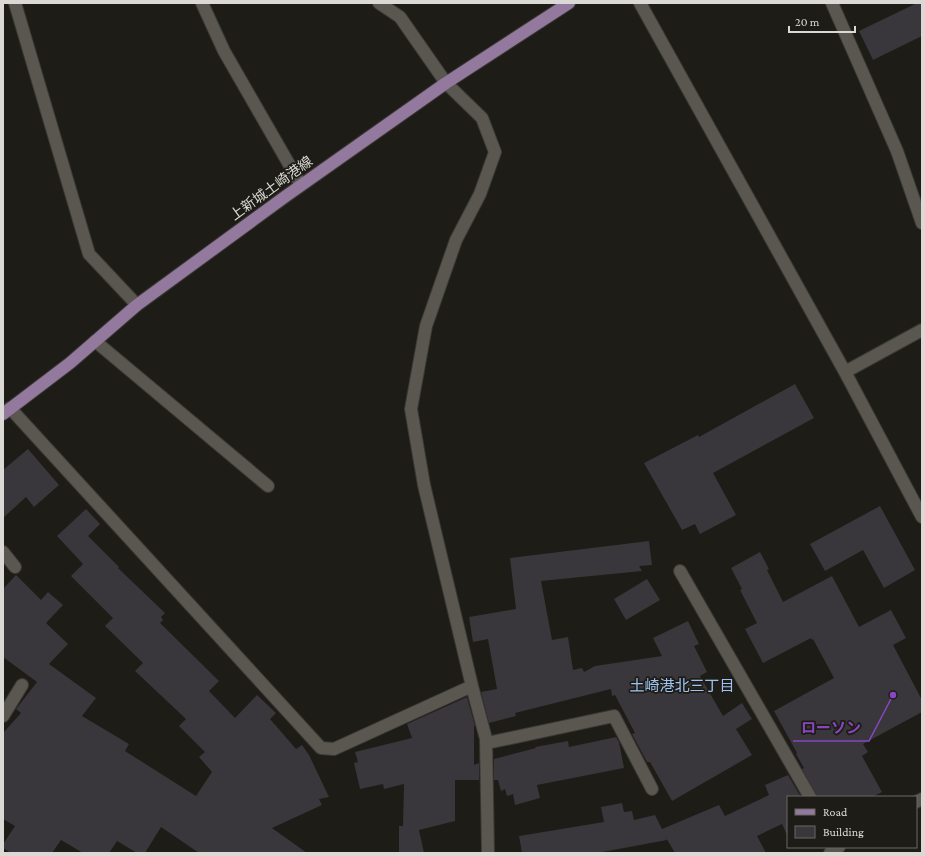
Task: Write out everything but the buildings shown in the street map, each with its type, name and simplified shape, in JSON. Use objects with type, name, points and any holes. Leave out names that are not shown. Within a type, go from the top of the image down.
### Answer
[{"type":"main road","name":"上新城土崎港線","points":[[6,411],[70,363],[137,305],[301,185],[446,83],[569,3]]},
{"type":"street","points":[[15,3],[89,254],[137,305]]},
{"type":"street","points":[[202,3],[224,51],[301,185]]},
{"type":"street","points":[[379,3],[400,18],[446,83],[482,118],[495,152],[480,194],[456,240],[426,326],[411,409],[424,485],[487,743],[488,853]]},
{"type":"street","points":[[640,3],[845,372],[922,517]]},
{"type":"street","points":[[832,3],[897,151],[922,223]]},
{"type":"street","points":[[845,372],[922,330]]},
{"type":"street","points":[[95,341],[268,486]]},
{"type":"street","points":[[6,411],[321,748],[334,749],[472,686]]},
{"type":"street","points":[[3,552],[15,567]]},
{"type":"street","points":[[680,571],[809,796]]},
{"type":"street","points":[[3,716],[22,685]]},
{"type":"street","points":[[487,743],[614,716],[652,789]]},
{"type":"place","name":"ローソン","points":[[893,695]]},
{"type":"district","name":"土崎港北三丁目","points":[[682,686]]}]
